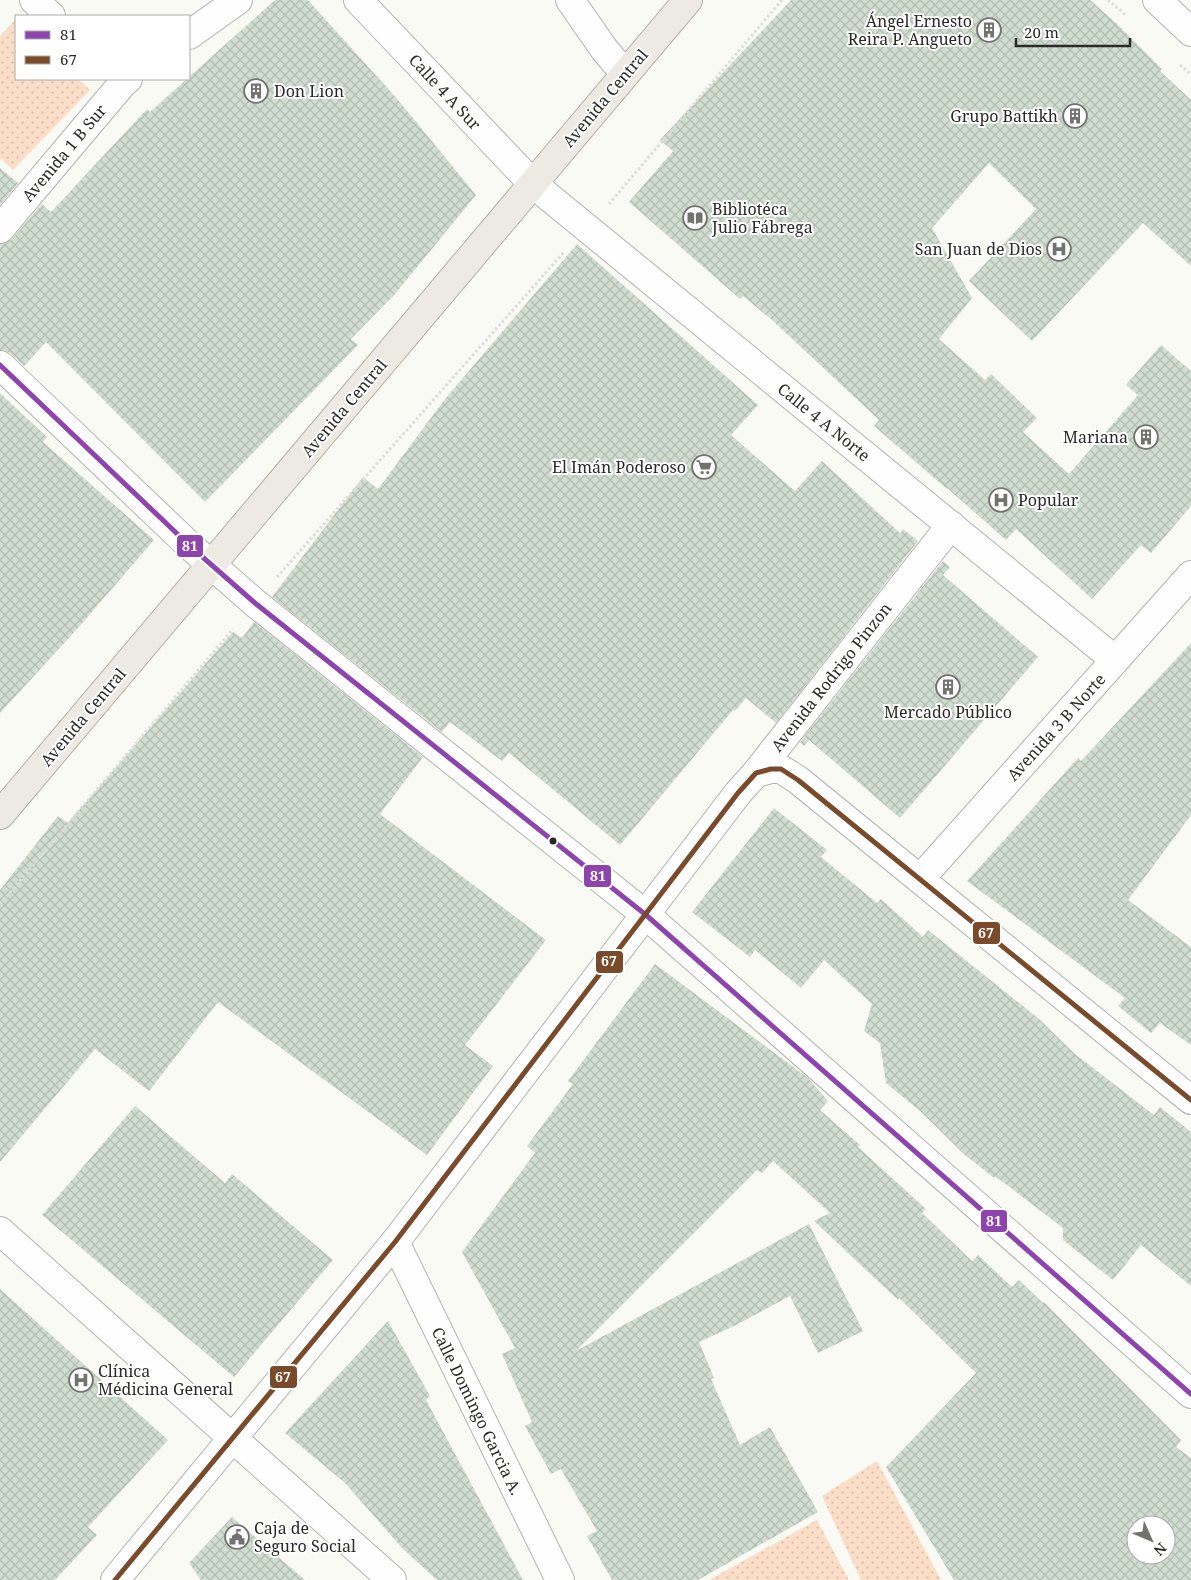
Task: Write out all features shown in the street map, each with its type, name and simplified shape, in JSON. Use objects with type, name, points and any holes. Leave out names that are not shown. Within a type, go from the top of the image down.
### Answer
[{"type":"main road","name":"Avenida Central","points":[[0,815],[688,0]]},
{"type":"street","points":[[34,0],[50,15]]},
{"type":"street","points":[[190,34],[238,0]]},
{"type":"street","name":"Calle 4 A Sur","points":[[358,0],[533,184]]},
{"type":"street","points":[[570,0],[625,74]]},
{"type":"street","points":[[1157,0],[1191,32]]},
{"type":"street","name":"Avenida 1 B Sur","points":[[0,229],[123,80]]},
{"type":"street","name":"Calle 4 A Norte","points":[[533,184],[1115,660]]},
{"type":"street","points":[[0,365],[190,546],[255,603],[646,914],[1191,1394]]},
{"type":"street","name":"Avenida Rodrigo Pinzon","points":[[115,1580],[395,1242],[738,793],[951,525]]},
{"type":"street","name":"Avenida 3 B Norte","points":[[920,880],[1191,575]]},
{"type":"street","points":[[756,772],[781,769],[798,780],[1191,1100]]},
{"type":"street","points":[[0,1231],[392,1580]]},
{"type":"street","name":"Calle Domingo Garcia A.","points":[[395,1242],[560,1580]]},
{"type":"path","points":[[0,904],[255,603],[548,269],[588,229],[782,0]]},
{"type":"shaded area","points":[[15,20],[15,80],[79,80],[90,90],[13,170],[0,158],[0,36]]},
{"type":"shaded area","points":[[877,1461],[941,1580],[861,1580],[822,1496]]},
{"type":"shaded area","points":[[817,1520],[849,1580],[709,1580]]},
{"type":"building","points":[[275,0],[308,0],[399,101],[476,195],[395,294],[351,339],[358,345],[205,502],[46,342],[24,366],[10,353],[0,350],[0,244],[12,239],[42,204],[51,212],[147,109],[150,112],[186,80],[190,80],[190,76]]},
{"type":"building","points":[[791,0],[1090,0],[1115,22],[1162,69],[1160,71],[1191,100],[1191,266],[1143,223],[1032,341],[969,281],[1036,209],[989,163],[932,228],[972,298],[939,339],[985,380],[991,374],[1037,418],[1023,432],[1069,474],[1138,395],[1126,385],[1161,345],[1191,371],[1191,506],[1151,553],[1141,545],[1092,599],[1016,529],[1006,540],[874,426],[879,420],[772,320],[743,296],[740,299],[629,202],[673,151],[660,140]]},
{"type":"building","points":[[0,168],[18,183],[0,205]]},
{"type":"building","points":[[577,244],[758,405],[731,435],[795,491],[822,461],[900,533],[903,529],[918,541],[776,723],[746,698],[735,711],[733,710],[620,845],[509,753],[502,761],[450,722],[442,732],[272,597],[363,477],[378,489],[445,399]]},
{"type":"building","points":[[0,393],[47,437],[43,442],[154,540],[78,628],[0,713]]},
{"type":"building","name":"Mercado Público","points":[[943,561],[950,567],[943,575],[1038,657],[900,818],[809,740],[804,746],[800,742]]},
{"type":"building","points":[[254,622],[423,757],[380,814],[546,940],[465,1045],[493,1066],[427,1155],[218,1002],[149,1091],[95,1049],[0,1162],[0,890],[58,816],[68,823],[233,632],[242,638]]},
{"type":"building","points":[[1191,643],[1191,815],[1128,900],[1191,947],[1191,1045],[1160,1023],[1151,1033],[1118,1006],[1125,998],[967,881],[1078,758],[1081,761]]},
{"type":"building","points":[[774,808],[827,850],[821,857],[877,903],[881,899],[923,937],[928,930],[1039,1019],[1075,1054],[1154,1115],[1160,1107],[1191,1132],[1191,1286],[1141,1245],[1113,1280],[1063,1240],[1063,1228],[965,1155],[920,1111],[886,1083],[880,1043],[864,1031],[872,1004],[824,960],[801,988],[755,950],[750,957],[692,912]]},
{"type":"building","points":[[655,964],[808,1078],[828,1101],[820,1110],[860,1145],[858,1147],[926,1209],[922,1213],[972,1261],[978,1255],[1012,1287],[1019,1280],[1044,1302],[1181,1440],[1176,1447],[1191,1458],[1191,1580],[954,1580],[886,1467],[976,1373],[899,1298],[898,1300],[814,1221],[830,1213],[773,1161],[762,1173],[757,1170],[576,1351],[809,1224],[863,1331],[818,1353],[790,1296],[734,1326],[699,1342],[714,1378],[711,1379],[740,1445],[770,1427],[818,1512],[698,1580],[612,1580],[587,1536],[597,1531],[561,1469],[551,1474],[525,1426],[532,1422],[502,1354],[515,1348],[462,1252],[535,1153],[527,1146],[573,1084],[568,1081]]},
{"type":"building","points":[[135,1106],[225,1183],[232,1174],[333,1260],[234,1377],[42,1215]]},
{"type":"building","points":[[0,1289],[168,1440],[88,1527],[97,1535],[55,1580],[0,1580]]},
{"type":"building","points":[[388,1321],[430,1396],[426,1400],[523,1580],[437,1580],[403,1549],[345,1483],[285,1433]]},
{"type":"building","points":[[232,1517],[305,1580],[201,1580],[189,1563]]},
{"type":"transit line","name":"81","points":[[0,365],[190,546],[255,603],[646,915],[1191,1394]]},
{"type":"transit line","name":"67","points":[[115,1580],[395,1242],[738,793],[756,773],[771,769],[781,769],[798,780],[1191,1100]]},
{"type":"place","name":"Ángel Ernesto Reira P. Angueto","points":[[989,30]]},
{"type":"place","name":"Don Lion","points":[[256,91]]},
{"type":"place","name":"Grupo Battikh","points":[[1075,116]]},
{"type":"place","name":"Bibliotéca Julio Fábrega","points":[[695,218]]},
{"type":"place","name":"San Juan de Dios","points":[[1059,249]]},
{"type":"place","name":"Mariana","points":[[1146,437]]},
{"type":"place","name":"El Imán Poderoso","points":[[704,467]]},
{"type":"place","name":"Popular","points":[[1001,500]]},
{"type":"place","name":"Mercado Público","points":[[948,687]]},
{"type":"place","name":"Clínica Médicina General","points":[[81,1380]]},
{"type":"place","name":"Caja de Seguro Social","points":[[237,1537]]}]
